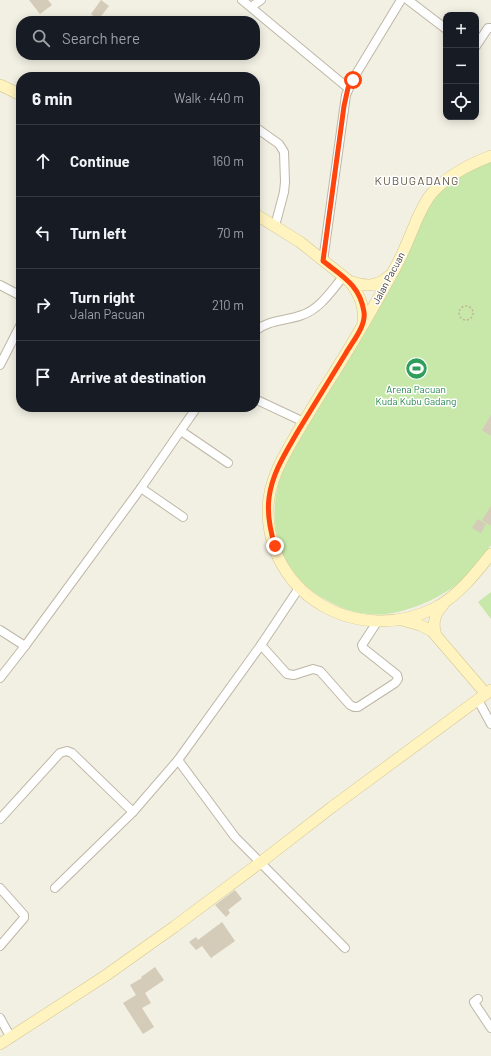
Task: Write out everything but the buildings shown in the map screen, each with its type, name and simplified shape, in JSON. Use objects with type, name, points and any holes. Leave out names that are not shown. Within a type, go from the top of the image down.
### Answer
[{"type":"street","points":[[242,0],[348,88]]},
{"type":"street","points":[[251,8],[261,0]]},
{"type":"street","points":[[323,261],[344,106],[348,88],[401,0]]},
{"type":"street","points":[[408,0],[443,27]]},
{"type":"street","points":[[479,42],[488,28],[491,28]]},
{"type":"street","points":[[0,85],[16,93]]},
{"type":"street","points":[[260,131],[279,144],[284,152],[284,192],[275,226]]},
{"type":"street","name":"Jalan Pacuan","points":[[491,156],[456,173],[431,194],[393,272],[276,471],[268,507],[270,526],[278,556],[292,580],[299,588],[318,602],[340,614],[353,618],[377,622],[398,620],[435,608],[447,601],[467,582],[491,554]]},
{"type":"street","points":[[260,217],[300,242],[346,279],[358,292],[364,316],[363,323]]},
{"type":"street","points":[[346,279],[364,285],[376,285],[386,280],[393,272]]},
{"type":"street","points":[[260,328],[268,323],[304,315],[318,306],[346,279]]},
{"type":"street","points":[[0,286],[16,294]]},
{"type":"street","points":[[0,365],[16,334]]},
{"type":"street","points":[[260,401],[304,422]]},
{"type":"street","points":[[0,678],[141,488],[194,412]]},
{"type":"street","points":[[181,431],[228,463]]},
{"type":"street","points":[[141,488],[183,517]]},
{"type":"street","points":[[55,888],[133,812],[178,760],[261,645],[299,588]]},
{"type":"street","points":[[436,635],[434,626],[435,617],[437,612],[447,601]]},
{"type":"street","points":[[398,620],[420,625],[436,635],[485,695],[491,724]]},
{"type":"street","points":[[261,645],[287,674],[294,675],[314,669],[320,671],[350,705],[354,707],[395,683],[398,679],[397,675],[363,648],[362,645],[377,622]]},
{"type":"street","points":[[0,630],[25,646]]},
{"type":"street","points":[[0,1044],[105,976],[261,862],[338,802],[485,695]]},
{"type":"street","points":[[0,819],[60,753],[64,751],[72,753],[133,812]]},
{"type":"street","points":[[178,760],[235,837],[345,948]]},
{"type":"street","points":[[0,888],[24,914],[24,918],[0,946]]},
{"type":"street","points":[[478,999],[474,1002],[491,1028]]},
{"type":"street","points":[[0,1018],[10,1038]]},
{"type":"path","points":[[464,306],[469,307],[472,310],[473,315],[470,319],[464,320],[460,317],[459,311],[464,306]]},
{"type":"green space","name":"Arena Pacuan Kuda Kubu Gadang","points":[[491,160],[491,545],[478,564],[466,576],[446,592],[426,602],[406,610],[386,614],[366,614],[348,610],[316,594],[301,580],[288,564],[280,547],[276,527],[275,507],[278,486],[285,465],[396,273],[424,214],[437,195],[450,182]]},
{"type":"green space","points":[[491,592],[491,619],[478,602]]},
{"type":"place","name":"Arena Pacuan Kuda Kubu Gadang","points":[[416,369]]},
{"type":"district","name":"KUBUGADANG","points":[[417,181]]},
{"type":"route","points":[[275,546],[268,516],[268,507],[276,471],[363,323],[364,311],[358,292],[349,281],[323,261],[344,106],[348,88],[353,80]]}]
